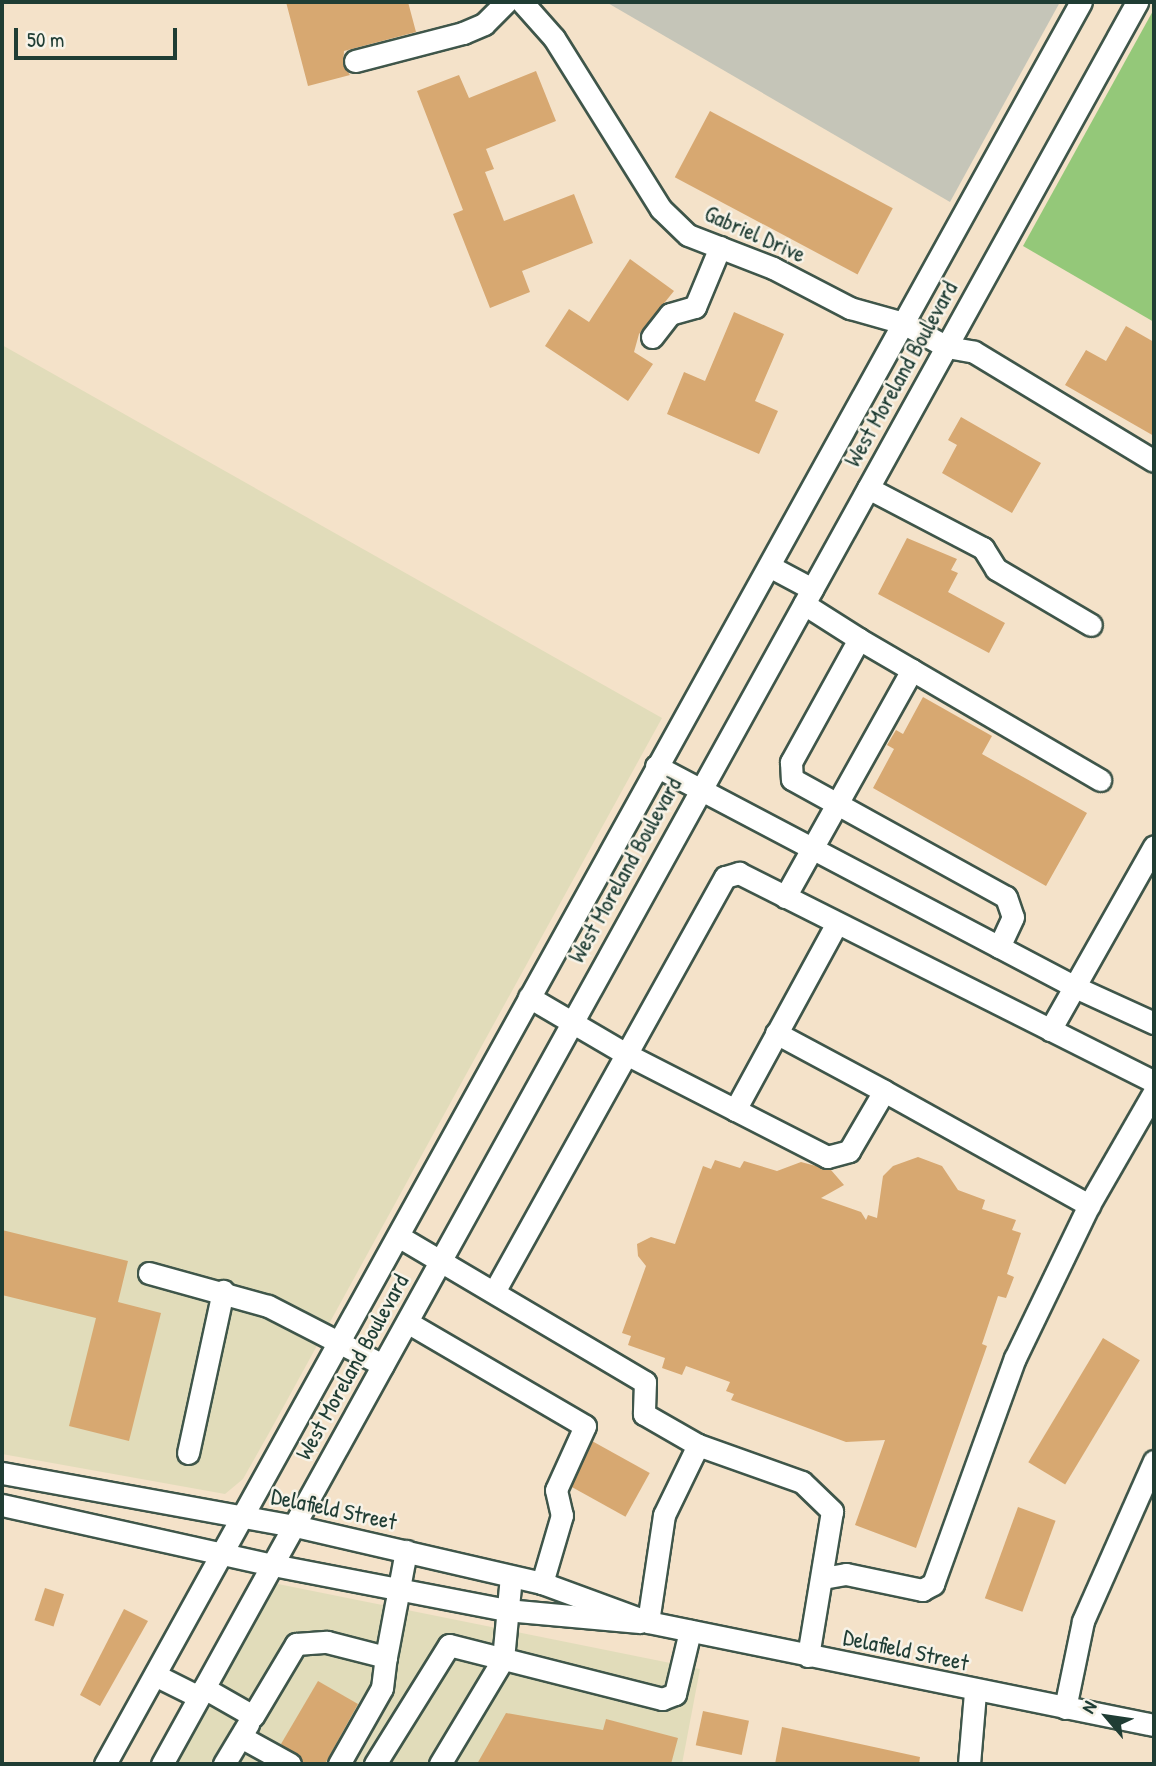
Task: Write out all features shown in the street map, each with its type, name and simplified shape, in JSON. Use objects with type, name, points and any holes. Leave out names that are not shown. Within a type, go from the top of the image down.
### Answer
[{"type":"street","points":[[355,61],[463,33],[484,24],[506,2]]},
{"type":"street","name":"Gabriel Drive","points":[[522,2],[554,38],[661,209],[688,235],[773,268],[850,308],[904,323],[947,346],[974,352],[1154,461]]},
{"type":"street","name":"West Moreland Boulevard","points":[[105,1764],[1081,2]]},
{"type":"street","name":"West Moreland Boulevard","points":[[162,1764],[1137,2]]},
{"type":"street","points":[[652,337],[670,314],[695,307],[720,247]]},
{"type":"street","points":[[868,488],[983,548],[996,569],[1091,625]]},
{"type":"street","points":[[769,566],[859,639],[1100,780]]},
{"type":"street","points":[[859,639],[791,762],[792,779],[1006,897],[1013,917],[999,947]]},
{"type":"street","points":[[785,897],[835,803],[912,670]]},
{"type":"street","points":[[656,766],[1075,987],[1154,1023]]},
{"type":"street","points":[[1051,1030],[1154,846]]},
{"type":"street","points":[[494,1292],[725,877],[739,873],[1154,1082]]},
{"type":"street","points":[[734,1110],[836,923]]},
{"type":"street","points":[[529,997],[626,1054],[827,1157],[849,1152],[884,1091]]},
{"type":"street","points":[[776,1033],[1089,1205]]},
{"type":"street","points":[[823,1578],[846,1574],[922,1590],[933,1584],[1014,1358],[1089,1205],[1154,1093]]},
{"type":"street","points":[[398,1236],[645,1382],[644,1414],[698,1445],[802,1482],[832,1511],[808,1656]]},
{"type":"street","points":[[149,1273],[223,1291],[268,1306],[383,1365]]},
{"type":"street","points":[[188,1453],[223,1291]]},
{"type":"street","points":[[407,1322],[585,1426],[556,1490],[562,1514],[542,1583]]},
{"type":"street","points":[[648,1622],[664,1515],[698,1445]]},
{"type":"street","points":[[1065,1708],[1083,1621],[1153,1469]]},
{"type":"street","name":"Delafield Street","points":[[2,1473],[295,1526],[542,1583],[648,1622],[690,1632],[975,1692],[1154,1725]]},
{"type":"street","points":[[112,1528],[117,1494]]},
{"type":"street","name":"Delafield Street","points":[[2,1505],[273,1565],[506,1610],[609,1623],[648,1622]]},
{"type":"street","points":[[340,1764],[382,1688],[406,1551]]},
{"type":"street","points":[[440,1764],[503,1659],[506,1610],[512,1576]]},
{"type":"street","points":[[375,1764],[449,1645],[662,1699],[675,1694],[690,1632]]},
{"type":"street","points":[[232,1761],[241,1737],[296,1644],[327,1642],[386,1657]]},
{"type":"street","points":[[155,1675],[253,1716]]},
{"type":"street","points":[[969,1764],[975,1692]]},
{"type":"street","points":[[241,1737],[290,1764]]},
{"type":"shaded area","points":[[606,2],[1060,2],[950,202]]},
{"type":"shaded area","points":[[2,345],[662,718],[269,1433],[243,1479],[225,1494],[2,1454]]},
{"type":"shaded area","points":[[278,1584],[700,1669],[682,1764],[172,1764],[272,1586]]},
{"type":"green space","points":[[1154,9],[1154,322],[1023,246]]},
{"type":"building","points":[[286,2],[408,2],[416,32],[344,51],[343,65],[350,75],[308,86]]},
{"type":"building","points":[[536,71],[556,121],[486,149],[494,169],[485,172],[504,221],[574,194],[593,243],[522,271],[530,292],[490,308],[453,214],[463,210],[417,91],[459,75],[469,98]]},
{"type":"building","points":[[710,111],[893,208],[858,274],[675,177]]},
{"type":"building","points":[[630,259],[674,291],[639,334],[634,352],[653,364],[628,401],[545,346],[569,309],[589,322]]},
{"type":"building","points":[[734,312],[784,334],[755,401],[778,411],[759,454],[667,414],[684,372],[705,381]]},
{"type":"building","points":[[1126,326],[1154,342],[1154,436],[1065,385],[1086,350],[1106,361]]},
{"type":"building","points":[[961,417],[1041,463],[1012,513],[942,473],[957,445],[948,440]]},
{"type":"building","points":[[907,538],[957,559],[951,570],[958,573],[948,592],[1005,623],[989,653],[878,594]]},
{"type":"building","points":[[923,697],[992,736],[982,754],[1087,813],[1046,886],[873,788],[894,749],[887,745],[896,730],[903,734]]},
{"type":"building","points":[[918,1157],[942,1166],[958,1190],[985,1200],[982,1209],[1016,1220],[1012,1230],[1021,1233],[1007,1274],[1014,1277],[1006,1298],[998,1296],[982,1344],[987,1346],[916,1548],[855,1525],[885,1440],[846,1442],[731,1400],[734,1394],[726,1391],[730,1382],[686,1366],[682,1375],[662,1368],[665,1358],[628,1345],[631,1336],[622,1333],[646,1266],[638,1256],[637,1244],[651,1237],[675,1244],[703,1166],[711,1169],[715,1160],[740,1168],[744,1161],[777,1171],[801,1162],[831,1170],[844,1185],[821,1198],[861,1212],[866,1220],[868,1215],[877,1218],[883,1176],[893,1166]]},
{"type":"building","points":[[2,1230],[128,1261],[118,1302],[161,1313],[129,1441],[69,1426],[96,1318],[2,1295]]},
{"type":"building","points":[[1103,1338],[1140,1360],[1065,1484],[1028,1462]]},
{"type":"building","points":[[592,1441],[650,1473],[625,1517],[568,1485]]},
{"type":"building","points":[[1018,1507],[1056,1521],[1022,1612],[985,1598]]},
{"type":"building","points":[[45,1588],[64,1594],[54,1627],[34,1620]]},
{"type":"building","points":[[124,1609],[148,1621],[100,1706],[80,1695]]},
{"type":"building","points":[[318,1681],[358,1704],[325,1764],[305,1764],[281,1744]]},
{"type":"building","points":[[703,1711],[749,1721],[742,1755],[696,1745]]},
{"type":"building","points":[[506,1713],[603,1730],[606,1719],[678,1738],[671,1764],[477,1764]]},
{"type":"building","points":[[782,1727],[920,1757],[919,1764],[775,1764]]}]
